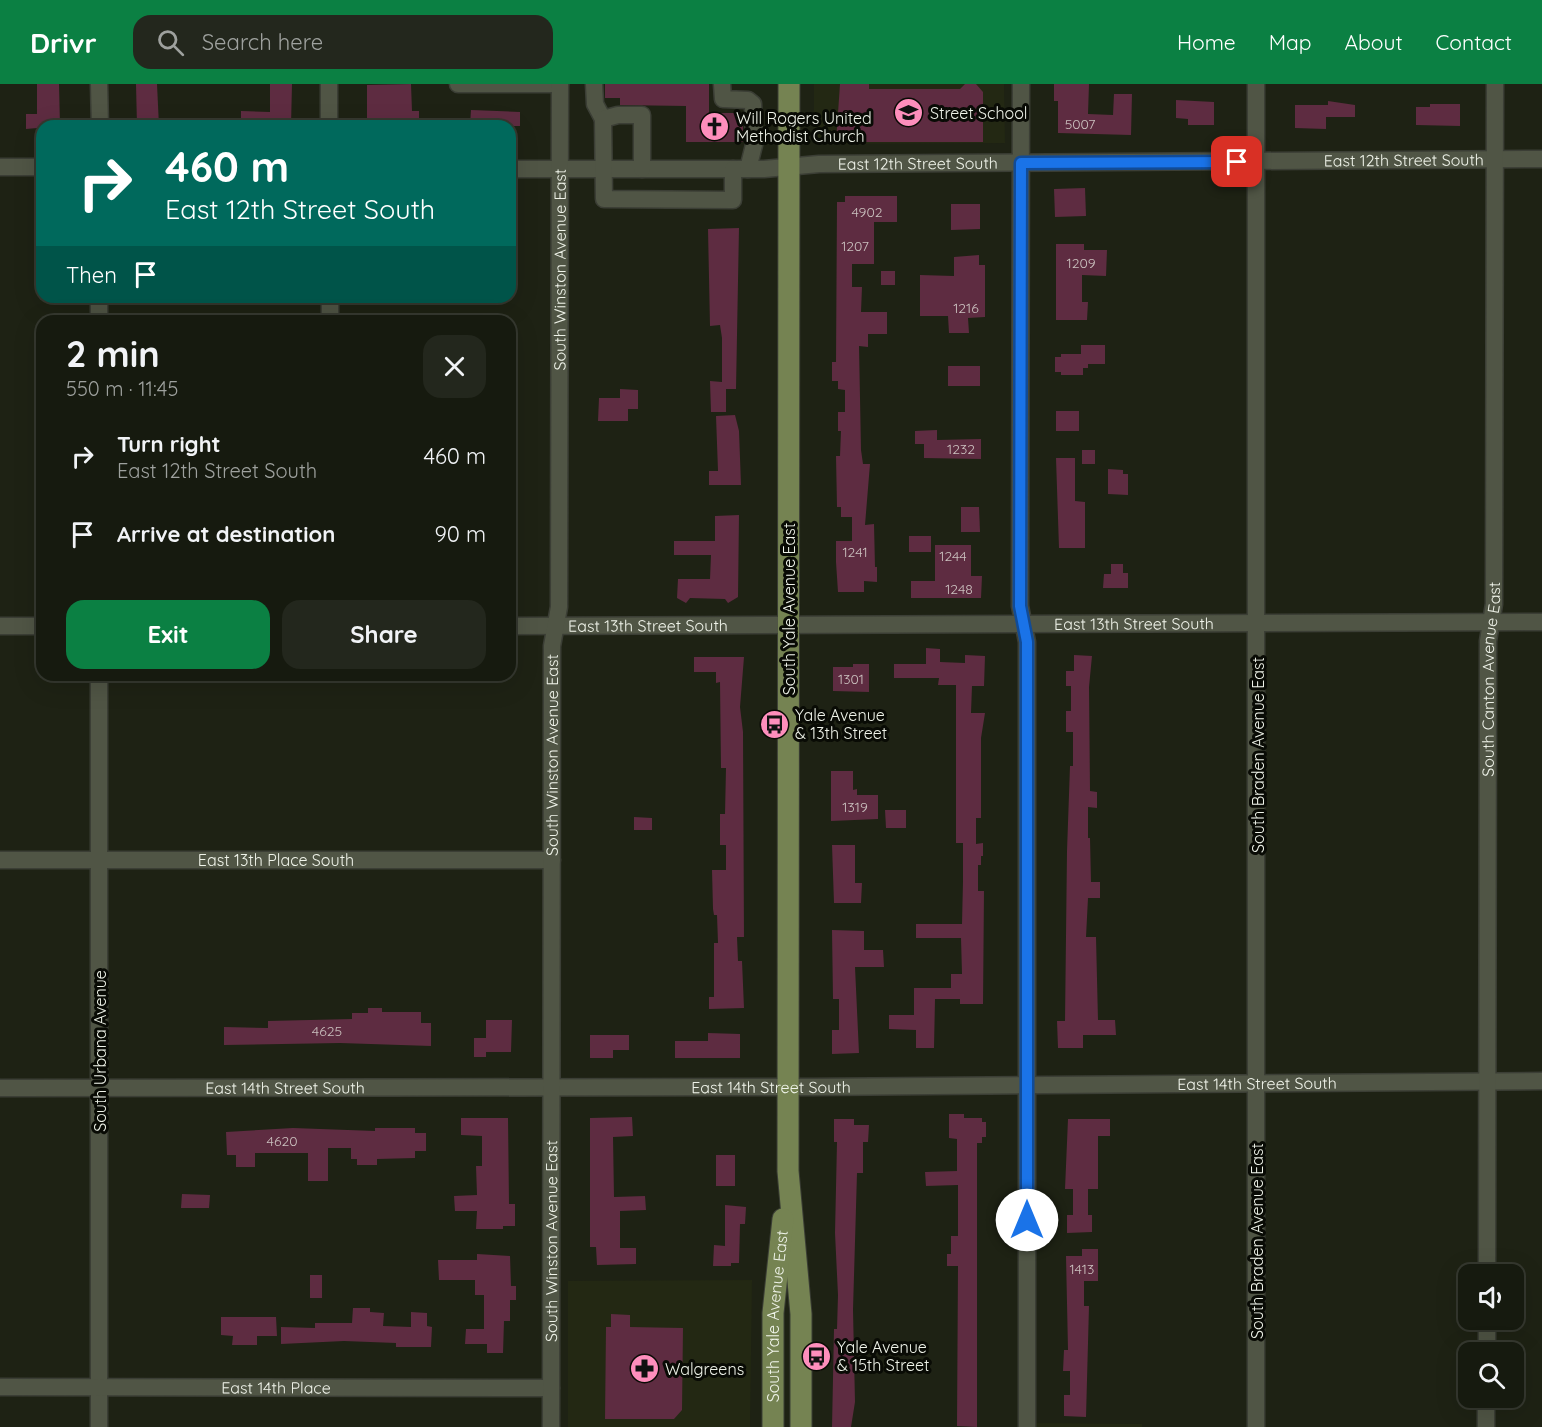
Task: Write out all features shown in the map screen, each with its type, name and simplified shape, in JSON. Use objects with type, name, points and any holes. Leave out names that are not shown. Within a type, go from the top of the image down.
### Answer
[{"type":"main road","name":"South Yale Avenue East","points":[[789,84],[787,1086],[788,1171],[801,1314],[801,1427]]},
{"type":"main road","name":"South Yale Avenue East","points":[[773,1427],[773,1313],[788,1171]]},
{"type":"main road","points":[[773,1313],[801,1314]]},
{"type":"street","points":[[99,84],[100,120]]},
{"type":"street","points":[[329,120],[330,84]]},
{"type":"street","points":[[458,84],[560,84]]},
{"type":"street","name":"South Winston Avenue East","points":[[551,1427],[552,646],[559,607],[560,84]]},
{"type":"street","points":[[594,84],[595,104],[603,118],[604,199],[733,200],[740,169],[754,145],[753,104],[748,100],[723,99],[723,84]]},
{"type":"street","points":[[1021,84],[1020,606],[1027,642],[1027,1427]]},
{"type":"street","name":"South Braden Avenue East","points":[[1256,84],[1256,623],[1258,644],[1256,1427]]},
{"type":"street","name":"South Canton Avenue East","points":[[1487,1264],[1488,641],[1494,604],[1495,84]]},
{"type":"street","points":[[603,118],[642,115],[642,169]]},
{"type":"street","name":"East 12th Street South","points":[[516,169],[740,169],[788,166],[1021,163],[1542,159]]},
{"type":"street","points":[[0,167],[36,167]]},
{"type":"street","name":"East 13th Street South","points":[[516,626],[1024,626],[1542,622]]},
{"type":"street","points":[[0,626],[36,626]]},
{"type":"street","name":"South Urbana Avenue","points":[[99,681],[99,1427]]},
{"type":"street","name":"East 13th Place South","points":[[0,860],[552,860]]},
{"type":"street","name":"East 14th Street South","points":[[0,1088],[1027,1086],[1542,1081]]},
{"type":"street","name":"East 14th Place","points":[[0,1387],[551,1388]]},
{"type":"street","points":[[1486,1408],[1486,1427]]},
{"type":"shaded area","name":"Street School","points":[[814,84],[1004,84],[1005,143],[814,144]]},
{"type":"shaded area","points":[[752,1280],[750,1427],[568,1427],[568,1281]]},
{"type":"shaded area","points":[[1036,1423],[1142,1424],[1142,1427],[1036,1427]]},
{"type":"building","points":[[37,84],[59,84],[60,120],[36,120],[36,128],[26,129],[26,114],[37,114]]},
{"type":"building","points":[[136,84],[157,84],[159,120],[137,120]]},
{"type":"building","points":[[270,84],[292,84],[291,120],[241,120],[241,111],[270,112]]},
{"type":"building","points":[[411,84],[412,111],[419,111],[419,120],[367,120],[367,85]]},
{"type":"building","name":"Will Rogers United Methodist Church","points":[[605,84],[709,84],[709,113],[743,113],[743,142],[686,142],[686,106],[620,105],[620,98],[605,98]]},
{"type":"building","name":"Street School","points":[[840,84],[869,84],[869,89],[960,89],[965,84],[976,84],[983,92],[983,142],[836,142]]},
{"type":"building","points":[[1054,84],[1089,84],[1088,114],[1113,115],[1114,94],[1132,94],[1131,135],[1058,133],[1058,101],[1054,101]]},
{"type":"building","points":[[1176,100],[1214,102],[1214,125],[1188,125],[1188,119],[1176,118]]},
{"type":"building","points":[[1328,101],[1355,105],[1355,117],[1326,117],[1326,129],[1295,128],[1295,105],[1328,105]]},
{"type":"building","points":[[1430,104],[1460,104],[1460,126],[1416,125],[1416,107],[1430,107]]},
{"type":"building","points":[[471,110],[520,112],[520,126],[516,126],[516,120],[470,120]]},
{"type":"building","points":[[1085,188],[1086,216],[1055,217],[1054,189]]},
{"type":"building","points":[[845,196],[897,196],[897,222],[874,222],[874,264],[852,264],[852,287],[862,287],[861,312],[887,312],[887,334],[868,334],[868,347],[859,346],[861,450],[863,464],[870,464],[865,525],[874,524],[875,567],[877,567],[877,582],[864,581],[864,592],[838,592],[836,562],[836,541],[852,541],[852,517],[841,517],[841,507],[837,507],[836,456],[840,456],[841,431],[838,431],[838,412],[845,412],[845,390],[838,389],[838,381],[832,381],[832,362],[836,362],[837,202],[845,202]]},
{"type":"building","points":[[951,204],[980,204],[980,229],[951,230]]},
{"type":"building","points":[[739,228],[736,389],[726,389],[726,412],[711,412],[710,381],[722,382],[722,338],[720,325],[710,326],[708,229]]},
{"type":"building","points":[[1056,244],[1084,244],[1084,250],[1107,250],[1106,276],[1082,275],[1082,302],[1088,302],[1087,320],[1056,320]]},
{"type":"building","points":[[979,255],[979,265],[985,265],[985,317],[968,318],[969,333],[949,333],[948,316],[920,316],[920,275],[954,276],[954,257]]},
{"type":"building","points":[[881,271],[895,271],[895,285],[881,285]]},
{"type":"building","points":[[1081,345],[1105,345],[1105,364],[1088,364],[1088,368],[1083,368],[1083,375],[1061,375],[1061,372],[1055,372],[1055,357],[1061,357],[1061,354],[1081,354]]},
{"type":"building","points":[[948,366],[980,366],[980,386],[948,386]]},
{"type":"building","points":[[620,389],[638,390],[638,409],[628,409],[628,421],[598,421],[599,398],[620,398]]},
{"type":"building","points":[[1056,411],[1079,411],[1079,431],[1056,431]]},
{"type":"building","points":[[735,415],[739,431],[741,485],[709,485],[709,471],[718,471],[716,416]]},
{"type":"building","points":[[937,430],[937,440],[981,439],[981,459],[924,458],[924,444],[915,444],[915,431]]},
{"type":"building","points":[[1082,450],[1095,450],[1095,464],[1082,464]]},
{"type":"building","points":[[1056,458],[1075,458],[1075,501],[1085,502],[1085,548],[1059,548]]},
{"type":"building","points":[[1108,469],[1123,470],[1123,474],[1128,474],[1128,495],[1108,494]]},
{"type":"building","points":[[961,507],[979,507],[980,532],[961,532]]},
{"type":"building","points":[[739,515],[738,597],[728,603],[725,599],[690,598],[686,603],[677,598],[678,579],[710,579],[711,555],[674,555],[674,541],[715,541],[715,516]]},
{"type":"building","points":[[909,536],[931,536],[931,552],[909,552]]},
{"type":"building","points":[[935,545],[971,545],[971,576],[982,576],[981,598],[911,598],[911,581],[935,581]]},
{"type":"building","points":[[1111,564],[1123,564],[1123,573],[1128,573],[1128,588],[1103,588],[1104,574],[1111,574]]},
{"type":"building","points":[[926,648],[940,649],[940,662],[965,663],[965,655],[985,656],[984,686],[972,686],[971,713],[985,713],[981,738],[981,818],[976,818],[976,844],[983,843],[981,865],[978,865],[978,891],[984,891],[983,1004],[960,1004],[960,999],[935,999],[934,1048],[916,1048],[916,1030],[889,1029],[889,1015],[914,1015],[914,988],[951,988],[951,974],[962,974],[961,938],[916,938],[916,924],[962,924],[963,843],[956,843],[956,685],[938,685],[939,678],[894,678],[894,664],[926,664]]},
{"type":"building","points":[[1074,655],[1092,656],[1089,687],[1090,791],[1097,792],[1097,808],[1088,807],[1088,838],[1090,838],[1091,882],[1100,882],[1100,898],[1088,898],[1086,937],[1096,937],[1098,1020],[1115,1020],[1116,1035],[1083,1035],[1083,1048],[1058,1048],[1057,1021],[1065,1021],[1067,851],[1070,766],[1073,766],[1073,732],[1066,732],[1066,711],[1071,711],[1071,686],[1066,686],[1066,671],[1074,671]]},
{"type":"building","points":[[694,657],[744,657],[740,707],[743,732],[744,937],[737,937],[738,961],[742,961],[744,1008],[709,1009],[709,997],[714,997],[714,943],[718,943],[717,915],[714,915],[713,909],[712,870],[726,870],[726,845],[720,845],[720,814],[725,814],[726,768],[721,768],[720,682],[716,683],[716,672],[694,672]]},
{"type":"building","points":[[853,664],[869,664],[869,692],[833,691],[833,667],[853,667]]},
{"type":"building","points":[[831,771],[853,771],[853,790],[857,789],[857,795],[878,795],[878,819],[831,821]]},
{"type":"building","points":[[885,810],[906,810],[906,828],[886,828]]},
{"type":"building","points":[[634,817],[652,818],[652,830],[634,830]]},
{"type":"building","points":[[832,845],[855,845],[855,883],[862,883],[861,903],[834,903]]},
{"type":"building","points":[[832,930],[864,931],[864,950],[883,950],[884,967],[855,967],[859,1053],[832,1054],[832,1030],[839,1030],[839,999],[833,999]]},
{"type":"building","points":[[368,1008],[382,1008],[382,1012],[421,1012],[421,1023],[431,1023],[431,1046],[340,1043],[224,1045],[224,1027],[268,1028],[268,1021],[352,1019],[352,1013],[368,1013]]},
{"type":"building","points":[[486,1020],[512,1020],[511,1052],[486,1052],[486,1057],[474,1057],[474,1038],[486,1038]]},
{"type":"building","points":[[708,1033],[740,1034],[740,1058],[675,1058],[675,1041],[708,1041]]},
{"type":"building","points":[[590,1035],[629,1035],[629,1050],[613,1050],[613,1058],[590,1058]]},
{"type":"building","points":[[949,1114],[964,1114],[964,1118],[982,1118],[982,1122],[986,1122],[986,1137],[982,1137],[982,1143],[977,1143],[977,1427],[957,1426],[958,1266],[947,1266],[947,1254],[951,1254],[951,1236],[958,1236],[958,1185],[926,1186],[925,1172],[957,1171],[957,1139],[949,1138]]},
{"type":"building","points":[[632,1117],[633,1136],[613,1137],[614,1197],[645,1196],[646,1210],[620,1211],[620,1248],[636,1248],[636,1264],[597,1265],[596,1247],[590,1247],[590,1118]]},
{"type":"building","points":[[461,1118],[508,1118],[509,1204],[515,1204],[515,1226],[503,1226],[503,1229],[476,1229],[477,1211],[455,1211],[454,1196],[477,1195],[476,1166],[482,1166],[482,1136],[461,1135]]},
{"type":"building","points":[[834,1119],[854,1119],[854,1125],[869,1125],[868,1142],[863,1142],[863,1173],[857,1173],[853,1310],[855,1402],[851,1427],[832,1427],[834,1329],[837,1329],[838,1295],[835,1233],[837,1142],[834,1142]]},
{"type":"building","points":[[1068,1119],[1110,1119],[1110,1136],[1098,1136],[1098,1189],[1088,1189],[1088,1215],[1092,1215],[1092,1232],[1067,1233],[1067,1215],[1073,1215],[1073,1189],[1065,1189]]},
{"type":"building","points":[[293,1128],[375,1131],[375,1128],[415,1128],[415,1133],[426,1133],[426,1151],[415,1151],[415,1158],[377,1159],[377,1165],[357,1165],[357,1159],[351,1159],[351,1148],[328,1148],[328,1181],[308,1181],[308,1153],[255,1153],[255,1167],[236,1167],[236,1155],[227,1155],[226,1132]]},
{"type":"building","points":[[716,1155],[735,1155],[735,1186],[716,1186]]},
{"type":"building","points":[[182,1194],[210,1195],[209,1208],[181,1208]]},
{"type":"building","points":[[725,1205],[746,1207],[745,1224],[740,1224],[739,1263],[731,1263],[731,1266],[713,1266],[714,1245],[725,1246]]},
{"type":"building","points":[[1082,1249],[1098,1249],[1098,1281],[1084,1281],[1084,1306],[1089,1306],[1086,1417],[1064,1416],[1064,1395],[1070,1395],[1070,1371],[1063,1371],[1064,1350],[1068,1350],[1066,1256],[1082,1256]]},
{"type":"building","points":[[477,1254],[510,1256],[511,1286],[516,1286],[516,1300],[510,1300],[510,1321],[504,1321],[503,1353],[487,1353],[487,1344],[465,1344],[466,1329],[484,1329],[484,1295],[475,1295],[475,1280],[439,1280],[438,1260],[477,1260]]},
{"type":"building","points":[[310,1275],[322,1275],[322,1298],[310,1298]]},
{"type":"building","points":[[353,1308],[370,1308],[370,1312],[384,1313],[383,1326],[411,1327],[411,1312],[427,1313],[427,1326],[432,1327],[431,1347],[396,1347],[396,1343],[344,1341],[281,1344],[281,1327],[315,1328],[315,1323],[352,1323]]},
{"type":"building","name":"Walgreens","points":[[611,1314],[630,1315],[630,1327],[683,1328],[682,1410],[674,1419],[605,1419],[606,1327],[611,1327]]},
{"type":"building","points":[[221,1317],[276,1317],[277,1336],[257,1336],[257,1345],[232,1345],[233,1336],[221,1335]]},
{"type":"place","name":"Street School","points":[[909,113]]},
{"type":"place","name":"Will Rogers United Methodist Church","points":[[715,127]]},
{"type":"place","name":"Yale Avenue & 13th Street","points":[[774,724]]},
{"type":"place","name":"Yale Avenue & 15th Street","points":[[816,1356]]},
{"type":"place","name":"Walgreens","points":[[644,1369]]},
{"type":"route","points":[[1027,1220],[1027,642],[1020,606],[1021,163],[1237,162]]}]
